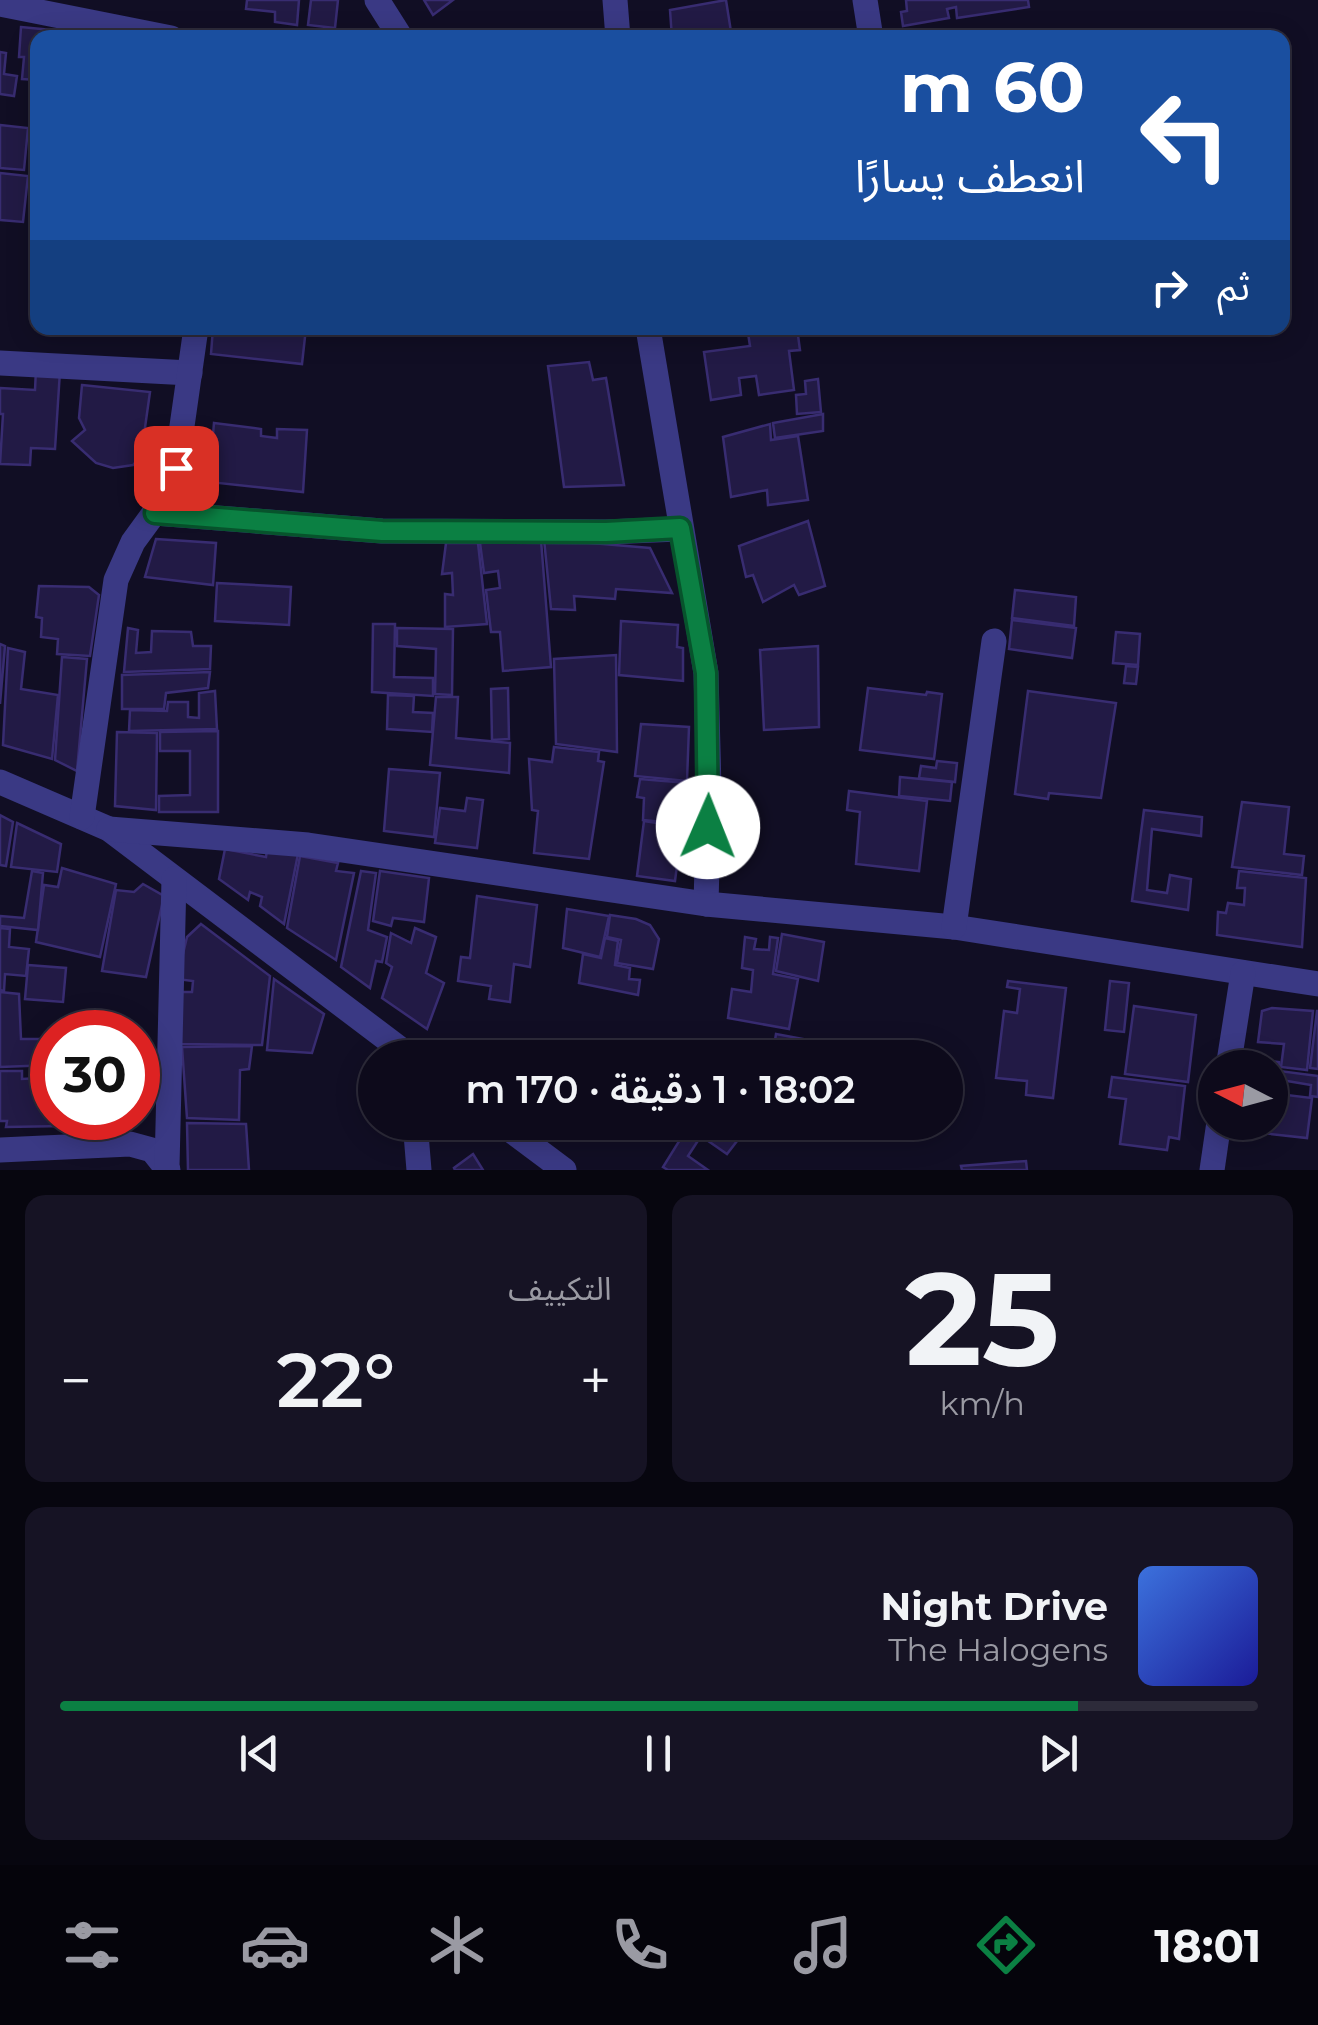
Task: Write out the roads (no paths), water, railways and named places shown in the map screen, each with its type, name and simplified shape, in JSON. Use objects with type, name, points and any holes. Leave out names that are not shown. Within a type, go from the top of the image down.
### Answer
[{"type":"street","points":[[377,0],[396,30]]},
{"type":"street","points":[[615,0],[617,30]]},
{"type":"street","points":[[865,0],[870,30]]},
{"type":"street","points":[[0,4],[131,30]]},
{"type":"street","points":[[82,817],[116,580],[133,542],[168,494],[176,468],[195,335]]},
{"type":"street","points":[[649,335],[706,673],[710,788],[706,904]]},
{"type":"street","points":[[0,363],[190,373]]},
{"type":"street","points":[[155,513],[382,531],[606,532],[680,528]]},
{"type":"street","points":[[954,928],[994,642]]},
{"type":"street","points":[[0,782],[109,829],[387,1040]]},
{"type":"street","points":[[109,829],[308,844],[706,904],[954,928],[1318,984]]},
{"type":"street","points":[[168,1168],[174,879]]},
{"type":"street","points":[[1231,1050],[1244,973]]},
{"type":"street","points":[[416,1140],[419,1170]]},
{"type":"street","points":[[524,1140],[564,1170]]},
{"type":"street","points":[[1212,1170],[1216,1140]]},
{"type":"street","points":[[0,1150],[130,1144],[152,1150],[168,1168]]}]
